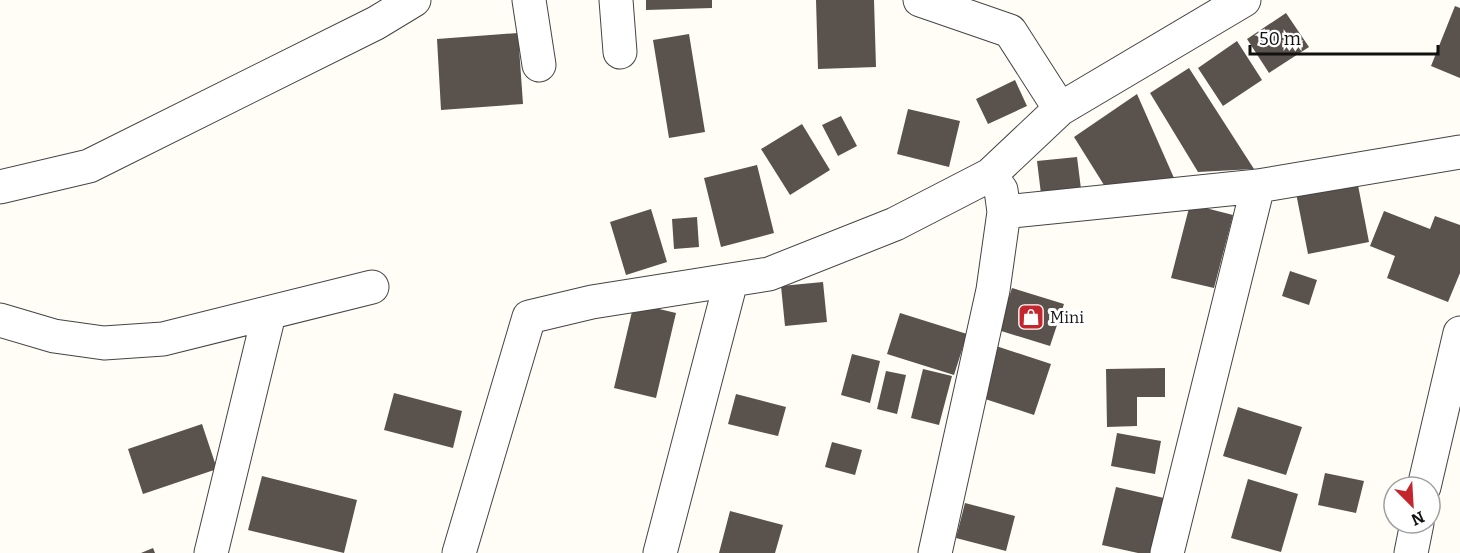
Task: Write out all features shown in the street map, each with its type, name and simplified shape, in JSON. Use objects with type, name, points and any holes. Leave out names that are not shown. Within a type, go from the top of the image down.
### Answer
[{"type":"street","points":[[0,187],[88,166],[376,23],[414,0]]},
{"type":"street","points":[[529,0],[540,65]]},
{"type":"street","points":[[616,0],[620,52]]},
{"type":"street","points":[[920,0],[1010,31],[1060,109]]},
{"type":"street","points":[[459,553],[529,317],[592,302],[769,274],[866,236],[990,175],[1060,109],[1244,0]]},
{"type":"street","points":[[1004,212],[1258,186],[1460,152]]},
{"type":"street","points":[[935,553],[993,290],[1004,212],[1001,190],[990,175]]},
{"type":"street","points":[[1167,553],[1258,186]]},
{"type":"street","points":[[660,553],[731,280]]},
{"type":"street","points":[[0,320],[54,336],[104,343],[163,339],[372,287]]},
{"type":"street","points":[[211,553],[269,314]]},
{"type":"street","points":[[1427,475],[1460,333]]},
{"type":"street","points":[[1411,553],[1415,535]]},
{"type":"building","points":[[646,0],[712,0],[712,8],[646,10]]},
{"type":"building","points":[[816,0],[874,0],[876,67],[818,69]]},
{"type":"building","points":[[1455,6],[1460,8],[1460,78],[1431,66]]},
{"type":"building","points":[[1286,13],[1309,47],[1269,73],[1247,39]]},
{"type":"building","points":[[518,33],[523,104],[441,110],[437,39]]},
{"type":"building","points":[[689,34],[705,132],[669,138],[653,40]]},
{"type":"building","points":[[1237,41],[1262,80],[1223,106],[1198,68]]},
{"type":"building","points":[[1189,68],[1254,169],[1198,172],[1150,93]]},
{"type":"building","points":[[1015,80],[1027,106],[988,124],[976,99]]},
{"type":"building","points":[[1137,94],[1174,178],[1104,185],[1074,137]]},
{"type":"building","points":[[908,109],[960,121],[949,167],[897,154]]},
{"type":"building","points":[[841,116],[857,146],[838,156],[822,125]]},
{"type":"building","points":[[802,124],[830,170],[790,195],[761,149]]},
{"type":"building","points":[[1077,157],[1081,189],[1041,194],[1037,161]]},
{"type":"building","points":[[757,165],[774,233],[721,247],[704,178]]},
{"type":"building","points":[[1357,180],[1369,242],[1308,254],[1296,193]]},
{"type":"building","points":[[1190,204],[1233,215],[1214,288],[1171,278]]},
{"type":"building","points":[[651,209],[667,262],[626,275],[610,222]]},
{"type":"building","points":[[1384,211],[1430,229],[1435,216],[1460,225],[1460,273],[1448,302],[1387,278],[1395,256],[1370,246]]},
{"type":"building","points":[[697,217],[699,247],[674,249],[672,219]]},
{"type":"building","points":[[1290,271],[1317,280],[1309,305],[1282,296]]},
{"type":"building","points":[[823,282],[827,322],[785,326],[781,286]]},
{"type":"building","name":"Mini","points":[[1012,288],[1064,304],[1050,346],[998,330]]},
{"type":"building","points":[[634,303],[676,313],[656,398],[614,388]]},
{"type":"building","points":[[900,313],[967,334],[954,375],[887,354]]},
{"type":"building","points":[[993,345],[1051,364],[1034,415],[976,396]]},
{"type":"building","points":[[852,354],[880,361],[870,403],[841,395]]},
{"type":"building","points":[[1165,368],[1165,397],[1137,397],[1137,426],[1107,427],[1106,369]]},
{"type":"building","points":[[923,369],[952,376],[939,425],[911,418]]},
{"type":"building","points":[[886,371],[906,375],[897,414],[877,409]]},
{"type":"building","points":[[394,393],[462,411],[453,448],[384,430]]},
{"type":"building","points":[[736,394],[786,407],[778,436],[728,424]]},
{"type":"building","points":[[1238,407],[1302,427],[1286,475],[1223,456]]},
{"type":"building","points":[[202,424],[217,469],[143,494],[128,449]]},
{"type":"building","points":[[1117,433],[1161,441],[1155,474],[1111,466]]},
{"type":"building","points":[[832,442],[862,450],[855,475],[825,467]]},
{"type":"building","points":[[1325,473],[1364,481],[1356,513],[1318,505]]},
{"type":"building","points":[[262,476],[357,500],[344,553],[248,530]]},
{"type":"building","points":[[1248,479],[1298,494],[1281,552],[1231,538]]},
{"type":"building","points":[[1116,487],[1164,498],[1151,553],[1138,553],[1102,545]]},
{"type":"building","points":[[965,503],[1015,516],[1006,551],[956,538]]},
{"type":"building","points":[[730,511],[783,525],[775,553],[719,553]]},
{"type":"building","points":[[153,548],[155,553],[141,553]]},
{"type":"place","name":"Mini","points":[[1031,317]]}]
